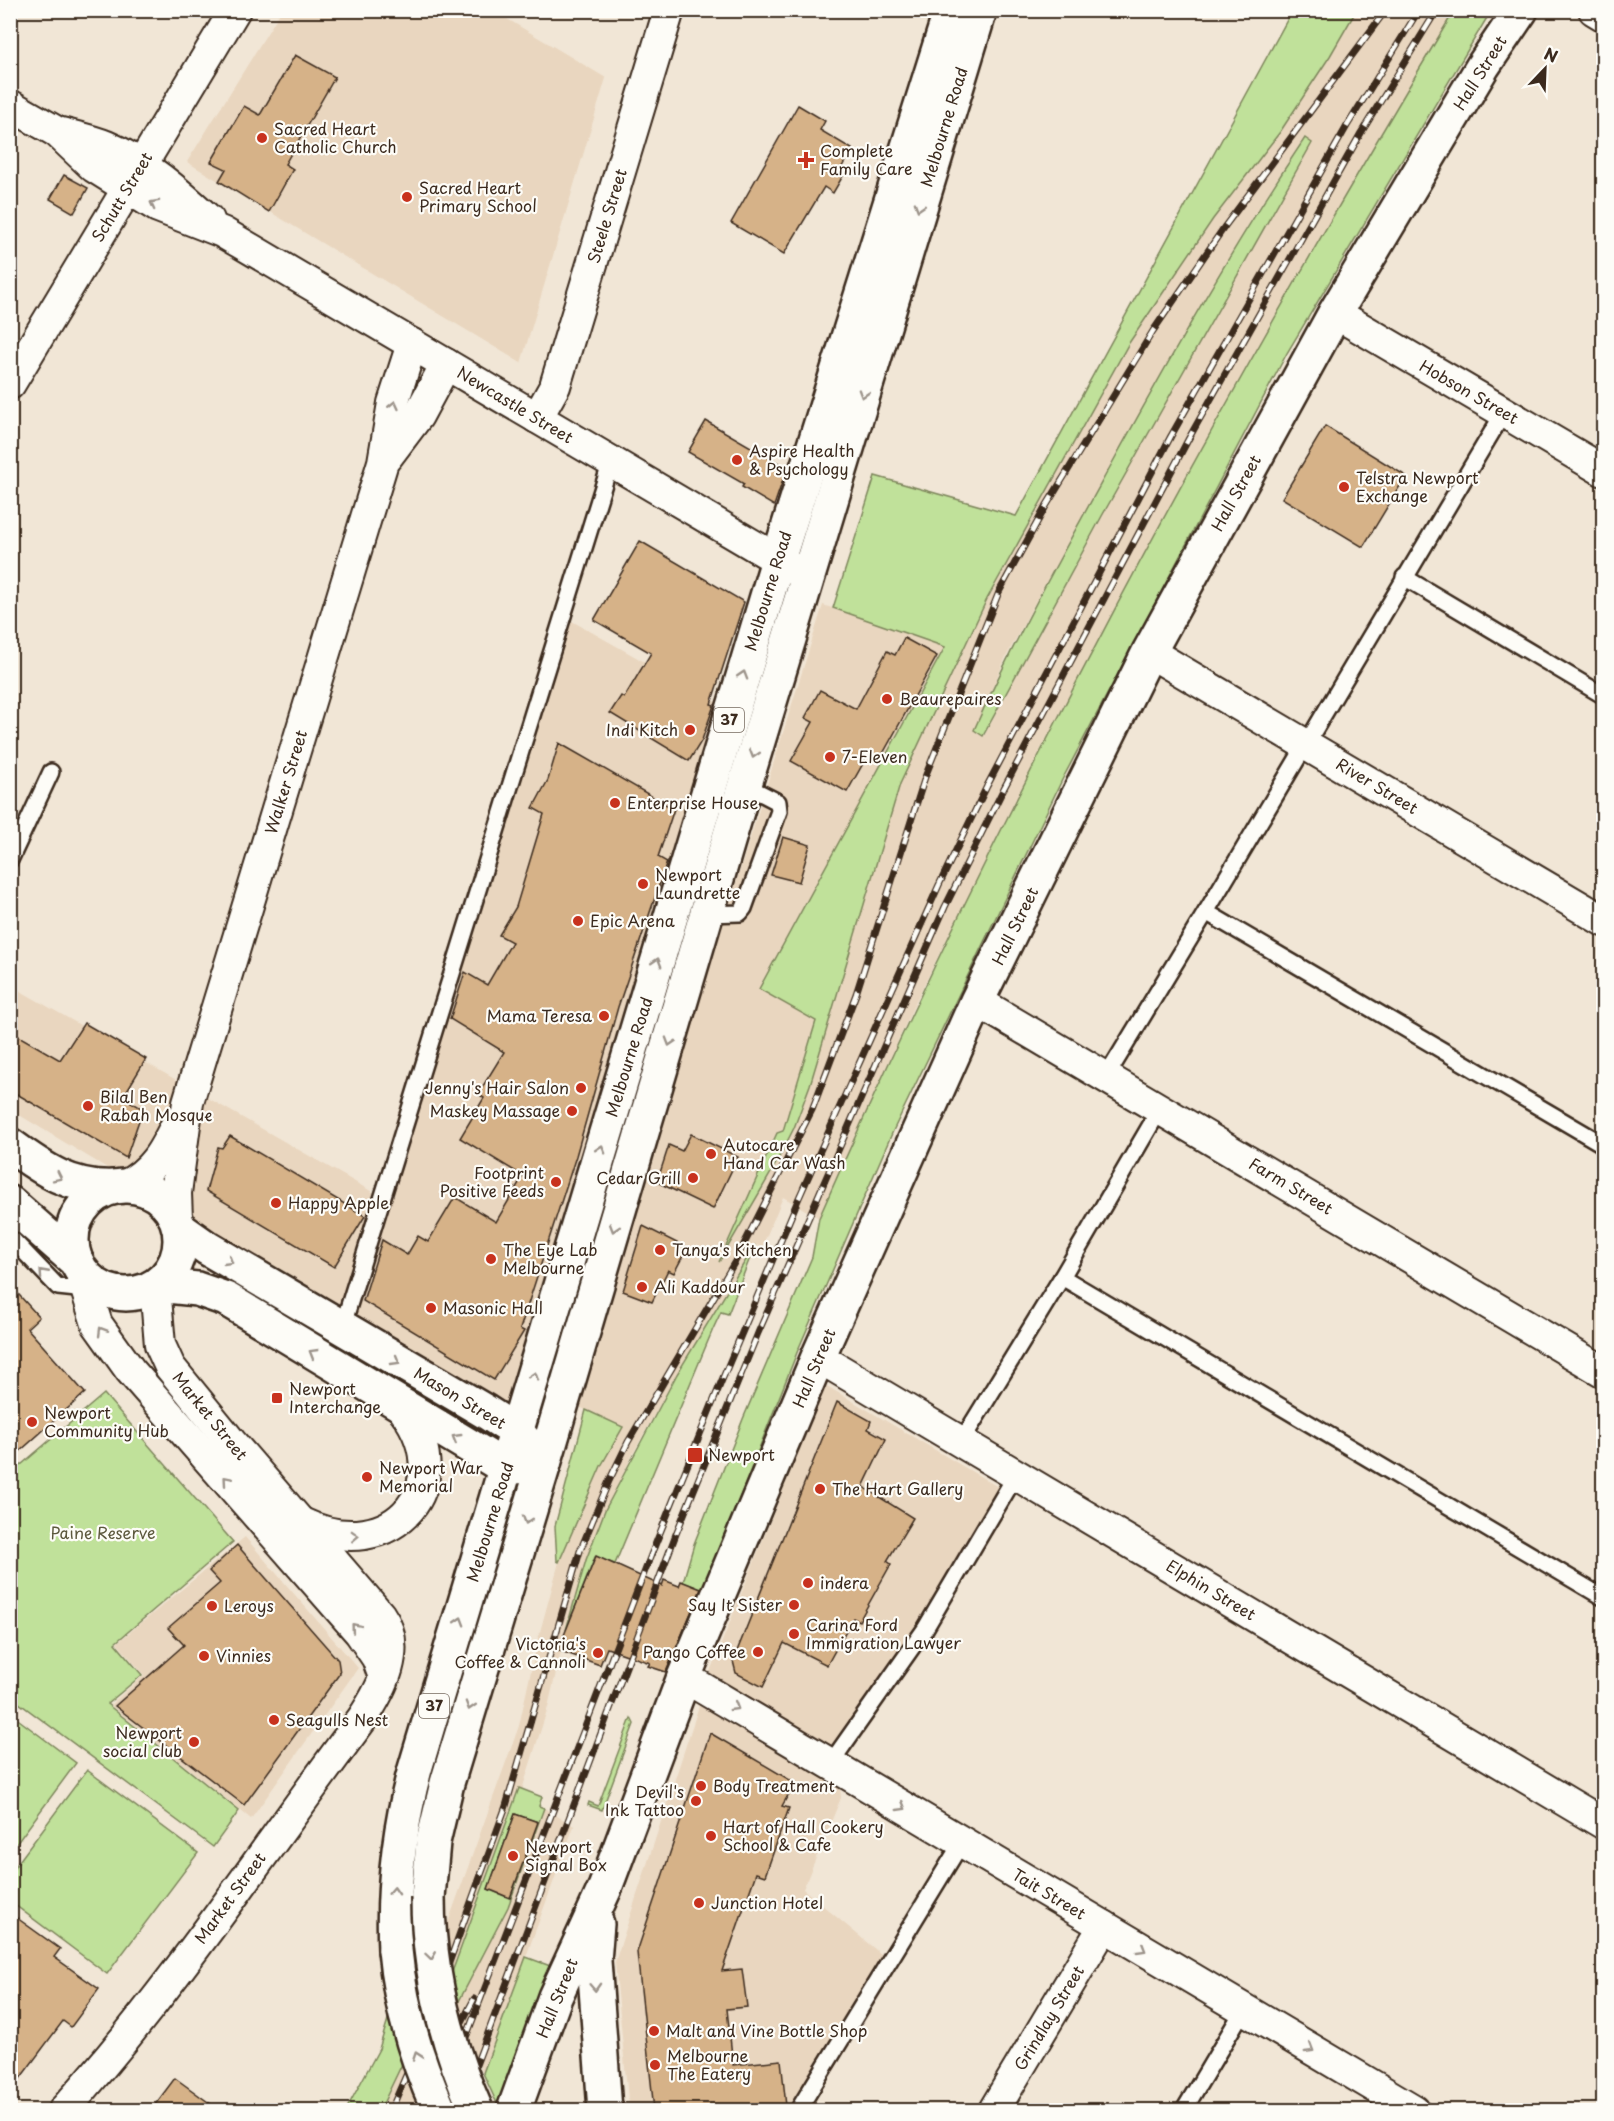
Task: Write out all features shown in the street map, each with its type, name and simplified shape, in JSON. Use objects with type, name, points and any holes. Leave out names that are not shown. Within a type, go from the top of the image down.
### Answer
[{"type":"main road","name":"Melbourne Road","points":[[439,2110],[410,2032],[397,1974],[393,1915],[396,1858],[407,1799],[778,560],[951,10]]},
{"type":"main road","name":"Melbourne Road","points":[[476,2110],[453,2055],[439,2004],[429,1946],[429,1867],[440,1809],[745,784],[980,10]]},
{"type":"main road","name":"Hall Street","points":[[514,2110],[540,2037],[605,1888],[684,1677],[818,1357],[978,1001],[1149,652],[1335,313],[1483,66],[1521,10]]},
{"type":"main road","points":[[10,1145],[63,1180],[88,1187],[140,1188],[156,1194],[168,1205],[178,1224],[178,1256],[170,1272],[156,1286],[135,1294],[89,1278],[10,1203]]},
{"type":"main road","points":[[89,1278],[72,1237],[79,1212],[90,1198],[119,1186]]},
{"type":"main road","name":"Mason Street","points":[[178,1224],[207,1248],[517,1432],[544,1464]]},
{"type":"main road","points":[[156,1286],[197,1289],[226,1299],[506,1468],[544,1464]]},
{"type":"main road","name":"Hall Street","points":[[605,1888],[594,1948],[605,2110]]},
{"type":"main road","points":[[540,2037],[562,2025],[573,2024],[588,2031],[599,2046]]},
{"type":"street","name":"Schutt Street","points":[[13,373],[236,10]]},
{"type":"street","name":"Steele Street","points":[[537,418],[555,386],[669,10]]},
{"type":"street","points":[[1594,10],[1604,16]]},
{"type":"street","name":"Newcastle Street","points":[[10,105],[57,132],[107,146],[134,178],[171,185],[222,232],[808,577]]},
{"type":"street","name":"Hobson Street","points":[[1335,313],[1604,471]]},
{"type":"street","name":"Walker Street","points":[[178,1224],[176,1193],[188,1102],[383,462],[393,403],[412,344]]},
{"type":"street","name":"Walker Street","points":[[383,462],[418,416],[446,364]]},
{"type":"street","name":"River Street","points":[[1149,652],[1604,921]]},
{"type":"street","name":"Farm Street","points":[[978,1001],[1604,1372]]},
{"type":"street","name":"Walker Street","points":[[119,1186],[141,1177],[157,1160],[188,1102]]},
{"type":"street","name":"Market Street","points":[[89,1278],[102,1332],[130,1370],[360,1633],[377,1658],[384,1677]]},
{"type":"street","name":"Market Street","points":[[64,2110],[104,2066],[153,2002],[362,1719],[384,1677],[391,1644],[387,1626],[216,1425],[166,1361],[159,1338],[156,1286]]},
{"type":"street","name":"Elphin Street","points":[[818,1357],[1604,1824]]},
{"type":"street","points":[[299,1522],[325,1533],[356,1537],[386,1529],[408,1512],[423,1480],[424,1454],[415,1428],[399,1404]]},
{"type":"street","name":"Tait Street","points":[[684,1677],[1244,2009],[1381,2102],[1414,2110]]},
{"type":"street","name":"Grindlay Street","points":[[994,2110],[1104,1926]]},
{"type":"lane","points":[[1106,1077],[1504,411]]},
{"type":"lane","points":[[342,1328],[611,461]]},
{"type":"lane","points":[[1404,577],[1604,696]]},
{"type":"lane","points":[[10,860],[51,772]]},
{"type":"lane","points":[[713,774],[745,784]]},
{"type":"lane","points":[[1206,912],[1604,1145]]},
{"type":"lane","points":[[961,1442],[1062,1277],[1160,1109]]},
{"type":"lane","points":[[10,1237],[54,1285],[69,1290],[89,1278]]},
{"type":"lane","points":[[1062,1277],[1604,1598]]},
{"type":"lane","points":[[830,1764],[925,1629],[1016,1475]]},
{"type":"lane","points":[[801,2110],[800,2107],[962,1842]]},
{"type":"lane","points":[[1184,2110],[1244,2009]]},
{"type":"shaded area","name":"Sacred Heart Primary School","points":[[281,11],[439,11],[454,19],[459,11],[494,11],[606,78],[521,363],[187,162]]},
{"type":"shaded area","points":[[1356,11],[1454,11],[1360,169],[1187,475],[1041,749],[915,1003],[819,1218],[783,1197],[762,1247],[755,1245],[677,1374],[636,1448],[605,1510],[586,1560],[559,1650],[561,1651],[548,1707],[522,1790],[518,1789],[451,1975],[446,1928],[519,1726],[538,1639],[559,1562],[601,1466],[623,1427],[577,1406],[629,1225],[823,605],[945,646],[760,988],[816,1020],[783,1131],[777,1133],[723,1255],[794,1128],[810,1085],[900,784],[987,599],[1129,343],[1213,219],[1280,132],[1330,56]],"holes":[[[1304,138],[1312,143],[1102,516],[984,736],[974,730],[1006,657],[1038,597],[1140,413],[1256,212]]]},
{"type":"shaded area","points":[[570,620],[723,706],[513,1413],[11,1110],[10,985],[390,1202]]},
{"type":"shaded area","points":[[825,1385],[998,1487],[925,1617],[835,1740],[841,1798],[803,1889],[888,1960],[797,2110],[629,2110],[615,1962],[711,1669]]},
{"type":"shaded area","points":[[245,1537],[358,1668],[251,1819],[110,1705],[144,1675],[117,1643]]},
{"type":"shaded area","points":[[544,1808],[574,1826],[483,2073],[473,2051],[459,2001],[508,1907]]},
{"type":"shaded area","points":[[402,2064],[419,2110],[380,2110]]},
{"type":"green space","points":[[1292,11],[1356,11],[1330,56],[1280,132],[1213,219],[1129,343],[987,599],[900,784],[810,1085],[794,1128],[772,1171],[719,1262],[777,1133],[783,1131],[816,1021],[759,989],[945,647],[833,608],[875,476],[1016,516]]},
{"type":"green space","points":[[1454,11],[1491,11],[1287,353],[1062,780],[893,1131],[798,1350],[703,1590],[683,1582],[694,1544],[743,1419],[812,1257],[819,1218],[889,1062],[963,908],[1117,604],[1199,454],[1282,305]]},
{"type":"green space","points":[[1305,138],[1312,143],[1102,516],[983,736],[974,730],[1005,663],[1056,565],[1204,301]]},
{"type":"green space","points":[[755,1245],[728,1314],[721,1312],[713,1329],[615,1564],[595,1557],[566,1630],[586,1560],[605,1510],[677,1374]]},
{"type":"green space","name":"Paine Reserve","points":[[104,1394],[233,1542],[115,1643],[142,1675],[107,1704],[239,1811],[213,1847],[11,1697],[11,1467],[22,1464]]},
{"type":"green space","points":[[586,1410],[623,1427],[601,1466],[559,1562],[557,1561],[555,1526]]},
{"type":"green space","points":[[11,1714],[76,1763],[10,1851]]},
{"type":"green space","points":[[631,1718],[634,1724],[602,1810],[588,1805],[589,1802],[598,1806]]},
{"type":"green space","points":[[87,1770],[198,1853],[107,1974],[11,1902],[11,1872]]},
{"type":"green space","points":[[519,1788],[542,1797],[539,1806],[544,1808],[508,1907],[459,2001],[451,1975]],"holes":[[[515,1814],[538,1822],[509,1898],[488,1889]]]},
{"type":"green space","points":[[526,1957],[553,1967],[500,2110],[483,2073]]},
{"type":"green space","points":[[389,2016],[402,2064],[380,2110],[346,2110],[379,2049]]},
{"type":"building","name":"Sacred Heart Catholic Church","points":[[295,55],[335,77],[285,164],[293,169],[269,212],[219,181],[226,169],[211,162],[244,106],[260,115]]},
{"type":"building","points":[[798,105],[825,121],[820,130],[852,149],[839,172],[844,174],[833,193],[824,187],[784,254],[731,223]]},
{"type":"building","points":[[64,175],[88,188],[74,213],[50,199]]},
{"type":"building","name":"Aspire Health & Psychology","points":[[706,421],[787,468],[774,506],[742,487],[744,484],[688,452]]},
{"type":"building","name":"Telstra Newport Exchange","points":[[1325,426],[1406,476],[1363,547],[1282,498]]},
{"type":"building","points":[[640,541],[744,602],[711,704],[714,705],[702,740],[689,761],[610,713],[621,696],[624,698],[651,653],[594,620]]},
{"type":"building","name":"Beaurepaires","points":[[904,638],[937,656],[880,759],[869,753],[847,792],[791,761],[813,722],[805,718],[820,690],[856,709],[887,651],[895,655]]},
{"type":"building","points":[[559,743],[674,809],[658,857],[667,862],[618,1007],[576,1156],[520,1329],[524,1331],[494,1380],[363,1301],[382,1240],[407,1255],[418,1236],[428,1242],[455,1197],[496,1222],[523,1176],[460,1138],[484,1098],[478,1094],[504,1052],[450,1019],[465,972],[487,985],[512,942],[499,935],[516,907],[544,814],[533,808],[548,780]]},
{"type":"building","points":[[783,837],[810,845],[799,882],[771,875]]},
{"type":"building","points":[[84,1023],[146,1059],[123,1097],[143,1109],[126,1158],[10,1090],[10,1031],[60,1060]]},
{"type":"building","name":"Cedar Grill","points":[[691,1134],[738,1157],[713,1209],[657,1182],[669,1145],[682,1151]]},
{"type":"building","points":[[230,1136],[365,1216],[334,1267],[206,1191],[218,1147],[222,1148]]},
{"type":"building","points":[[643,1226],[687,1248],[674,1273],[668,1270],[652,1302],[623,1291]]},
{"type":"building","name":"Newport Community Hub","points":[[10,1285],[39,1317],[27,1328],[85,1393],[10,1460]]},
{"type":"building","points":[[837,1402],[871,1421],[868,1429],[886,1439],[863,1487],[913,1518],[887,1561],[891,1564],[859,1621],[853,1618],[827,1665],[784,1643],[763,1687],[736,1673],[733,1661]]},
{"type":"building","points":[[237,1545],[338,1660],[340,1673],[244,1805],[115,1706],[184,1645],[168,1628],[220,1583],[209,1571]]},
{"type":"building","points":[[596,1556],[662,1586],[664,1580],[679,1586],[681,1581],[701,1589],[666,1672],[648,1666],[650,1663],[607,1648],[600,1665],[558,1650]]},
{"type":"building","points":[[710,1733],[795,1783],[782,1806],[789,1808],[765,1876],[756,1873],[722,1971],[742,1969],[747,2007],[727,2009],[733,2065],[781,2060],[786,2106],[763,2108],[763,2110],[654,2110],[637,1952]]},
{"type":"building","name":"Newport Signal Box","points":[[515,1814],[538,1822],[510,1898],[488,1889]]},
{"type":"building","points":[[10,1913],[60,1949],[54,1957],[99,1989],[71,2027],[63,2021],[10,2092]]},
{"type":"building","points":[[175,2078],[219,2110],[151,2110]]},
{"type":"railway","points":[[391,2110],[418,2048],[506,1806],[580,1551],[628,1442],[737,1258],[812,1110],[856,994],[925,777],[999,592],[1045,508],[1153,331],[1225,226],[1386,10]]},
{"type":"railway","points":[[440,2110],[651,1555],[722,1380],[798,1200],[939,885],[987,786],[1171,436],[1347,126],[1419,10]]},
{"type":"railway","points":[[459,2110],[676,1534],[758,1333],[945,907],[1004,788],[1189,438],[1361,133],[1437,10]]},
{"type":"railway","points":[[416,2110],[474,1999]]},
{"type":"place","name":"Sacred Heart Catholic Church","points":[[262,138]]},
{"type":"place","name":"Complete Family Care","points":[[806,160]]},
{"type":"place","name":"Sacred Heart Primary School","points":[[407,197]]},
{"type":"place","name":"Aspire Health & Psychology","points":[[737,460]]},
{"type":"place","name":"Telstra Newport Exchange","points":[[1344,487]]},
{"type":"place","name":"Beaurepaires","points":[[887,699]]},
{"type":"place","name":"Indi Kitch","points":[[690,730]]},
{"type":"place","name":"7-Eleven","points":[[830,757]]},
{"type":"place","name":"Enterprise House","points":[[615,803]]},
{"type":"place","name":"Newport Laundrette","points":[[643,884]]},
{"type":"place","name":"Epic Arena","points":[[578,921]]},
{"type":"place","name":"Mama Teresa","points":[[604,1016]]},
{"type":"place","name":"Jenny's Hair Salon","points":[[581,1088]]},
{"type":"place","name":"Bilal Ben Rabah Mosque","points":[[88,1106]]},
{"type":"place","name":"Maskey Massage","points":[[572,1111]]},
{"type":"place","name":"Autocare Hand Car Wash","points":[[711,1154]]},
{"type":"place","name":"Cedar Grill","points":[[693,1178]]},
{"type":"place","name":"Footprint Positive Feeds","points":[[556,1182]]},
{"type":"place","name":"Happy Apple","points":[[276,1203]]},
{"type":"place","name":"Tanya's Kitchen","points":[[660,1250]]},
{"type":"place","name":"The Eye Lab Melbourne","points":[[491,1259]]},
{"type":"place","name":"Ali Kaddour","points":[[642,1287]]},
{"type":"place","name":"Masonic Hall","points":[[431,1308]]},
{"type":"place","name":"Newport Interchange","points":[[277,1398]]},
{"type":"place","name":"Newport Community Hub","points":[[32,1422]]},
{"type":"place","name":"Newport","points":[[695,1455]]},
{"type":"place","name":"Newport War Memorial","points":[[367,1477]]},
{"type":"place","name":"The Hart Gallery","points":[[820,1489]]},
{"type":"place","name":"indera","points":[[808,1583]]},
{"type":"place","name":"Say It Sister","points":[[794,1605]]},
{"type":"place","name":"Leroys","points":[[212,1606]]},
{"type":"place","name":"Carina Ford Immigration Lawyer","points":[[794,1634]]},
{"type":"place","name":"Pango Coffee","points":[[758,1652]]},
{"type":"place","name":"Victoria's Coffee & Cannoli","points":[[598,1653]]},
{"type":"place","name":"Vinnies","points":[[204,1656]]},
{"type":"place","name":"Seagulls Nest","points":[[274,1720]]},
{"type":"place","name":"Newport social club","points":[[194,1742]]},
{"type":"place","name":"Body Treatment","points":[[701,1786]]},
{"type":"place","name":"Devil's Ink Tattoo","points":[[696,1801]]},
{"type":"place","name":"Hart of Hall Cookery School & Cafe","points":[[711,1836]]},
{"type":"place","name":"Newport Signal Box","points":[[513,1856]]},
{"type":"place","name":"Junction Hotel","points":[[699,1903]]},
{"type":"place","name":"Malt and Vine Bottle Shop","points":[[654,2031]]},
{"type":"place","name":"Melbourne The Eatery","points":[[655,2065]]}]
